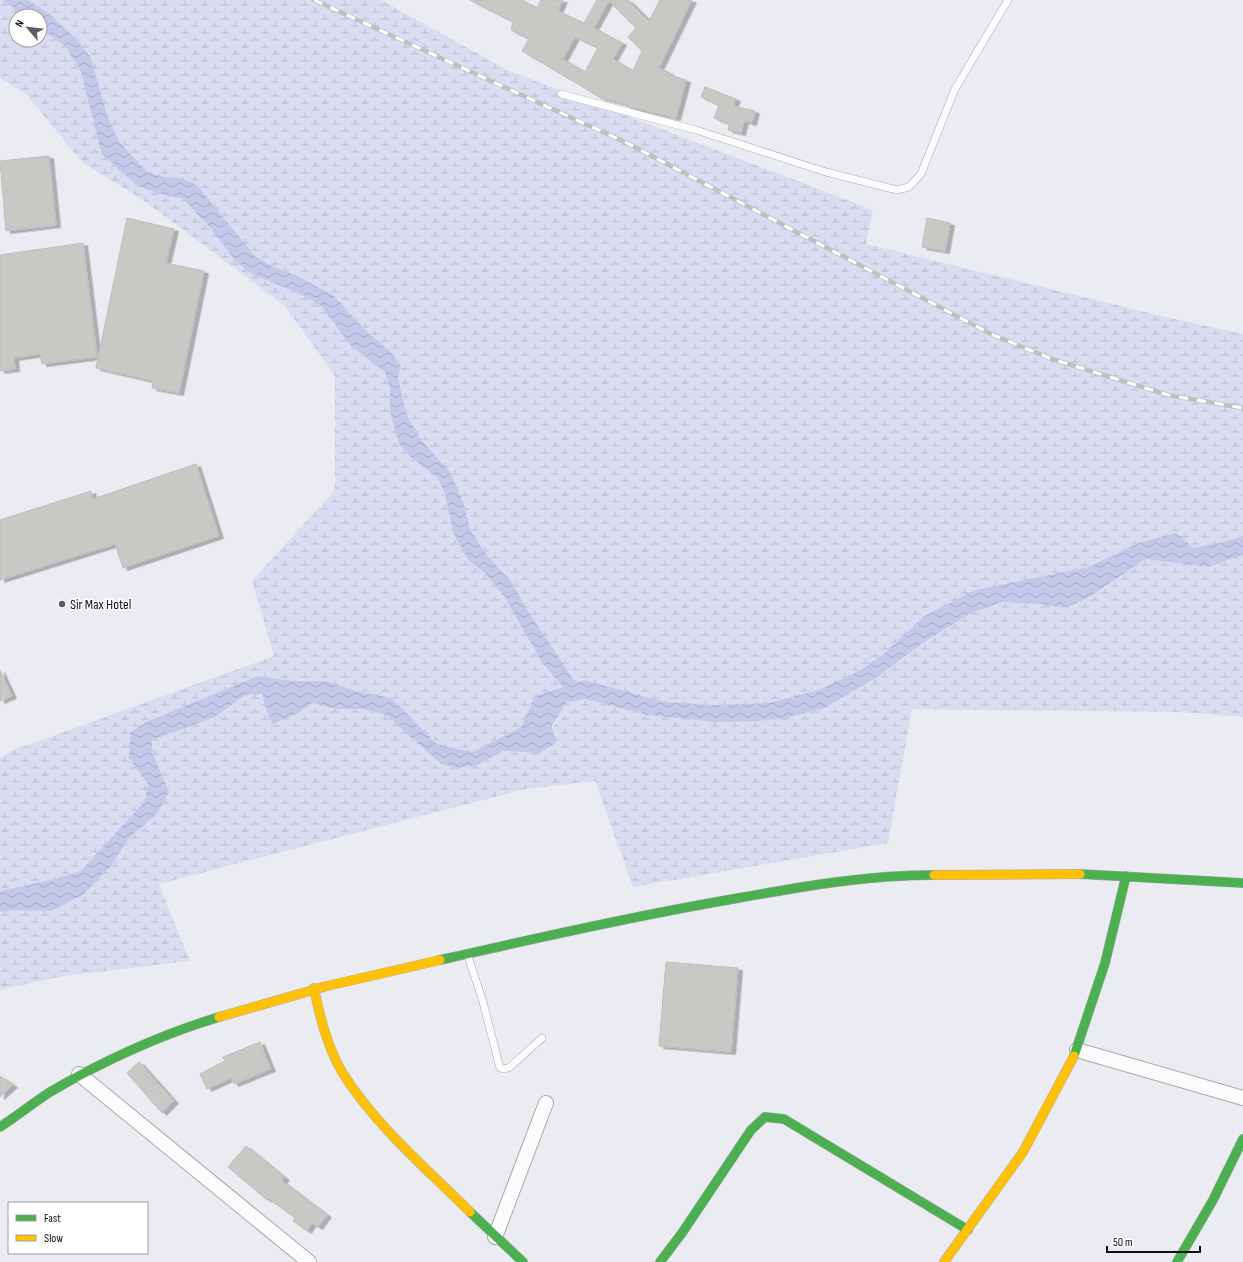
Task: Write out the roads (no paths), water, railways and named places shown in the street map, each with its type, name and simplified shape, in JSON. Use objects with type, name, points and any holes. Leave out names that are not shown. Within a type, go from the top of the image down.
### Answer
[{"type":"street","points":[[0,1128],[79,1074],[152,1042],[251,1007],[314,988],[652,914],[753,895],[877,876],[1015,873],[1126,876],[1243,883]]},
{"type":"street","points":[[944,1262],[1023,1152],[1077,1050],[1105,963],[1126,876]]},
{"type":"street","points":[[314,988],[321,1024],[342,1072],[367,1106],[403,1145],[495,1237],[524,1262]]},
{"type":"street","points":[[1077,1050],[1243,1098]]},
{"type":"street","points":[[79,1074],[309,1262]]},
{"type":"street","points":[[495,1237],[546,1103]]},
{"type":"street","points":[[660,1262],[682,1233],[751,1130],[765,1117],[784,1119],[968,1230]]},
{"type":"street","points":[[1177,1262],[1213,1200],[1243,1139]]},
{"type":"lane","points":[[560,94],[696,130],[826,172],[897,190],[903,190],[909,187],[920,174],[955,89],[1008,0]]},
{"type":"lane","points":[[467,954],[482,996],[500,1068],[505,1069],[510,1067],[542,1038]]},
{"type":"water","points":[[3,0],[29,0],[41,8],[14,8]]},
{"type":"water","points":[[48,13],[78,41],[91,58],[108,118],[120,143],[148,172],[164,177],[182,178],[197,185],[255,256],[270,265],[297,276],[333,295],[366,331],[391,352],[401,366],[398,378],[406,413],[419,437],[450,472],[463,501],[470,529],[486,554],[511,581],[528,611],[576,683],[584,680],[665,702],[715,705],[768,703],[819,690],[859,671],[886,652],[923,617],[975,590],[1088,567],[1141,542],[1177,533],[1193,548],[1220,543],[1243,536],[1243,555],[1208,567],[1145,559],[1088,598],[1065,608],[1039,604],[1002,602],[971,613],[923,643],[877,677],[825,708],[786,718],[758,721],[715,722],[647,715],[585,699],[567,702],[552,726],[556,743],[539,753],[502,751],[478,765],[457,768],[441,764],[386,715],[362,709],[336,709],[312,703],[297,714],[272,724],[262,693],[245,695],[215,717],[152,740],[153,754],[169,792],[157,814],[130,837],[111,866],[84,894],[51,911],[16,910],[0,912],[0,891],[55,879],[81,871],[145,801],[148,784],[129,758],[130,732],[146,722],[258,676],[292,681],[327,681],[356,691],[392,698],[437,744],[473,752],[521,727],[535,696],[563,687],[543,664],[504,596],[484,572],[468,560],[454,535],[445,495],[438,478],[412,458],[399,444],[390,411],[390,389],[385,372],[350,345],[322,307],[307,297],[252,274],[234,259],[211,229],[183,199],[160,194],[138,186],[101,152],[81,72],[66,47],[48,34]]},
{"type":"railway","points":[[314,0],[629,144],[991,334],[1049,358],[1168,395],[1243,408]]},
{"type":"place","name":"Sir Max Hotel","points":[[62,604]]}]
